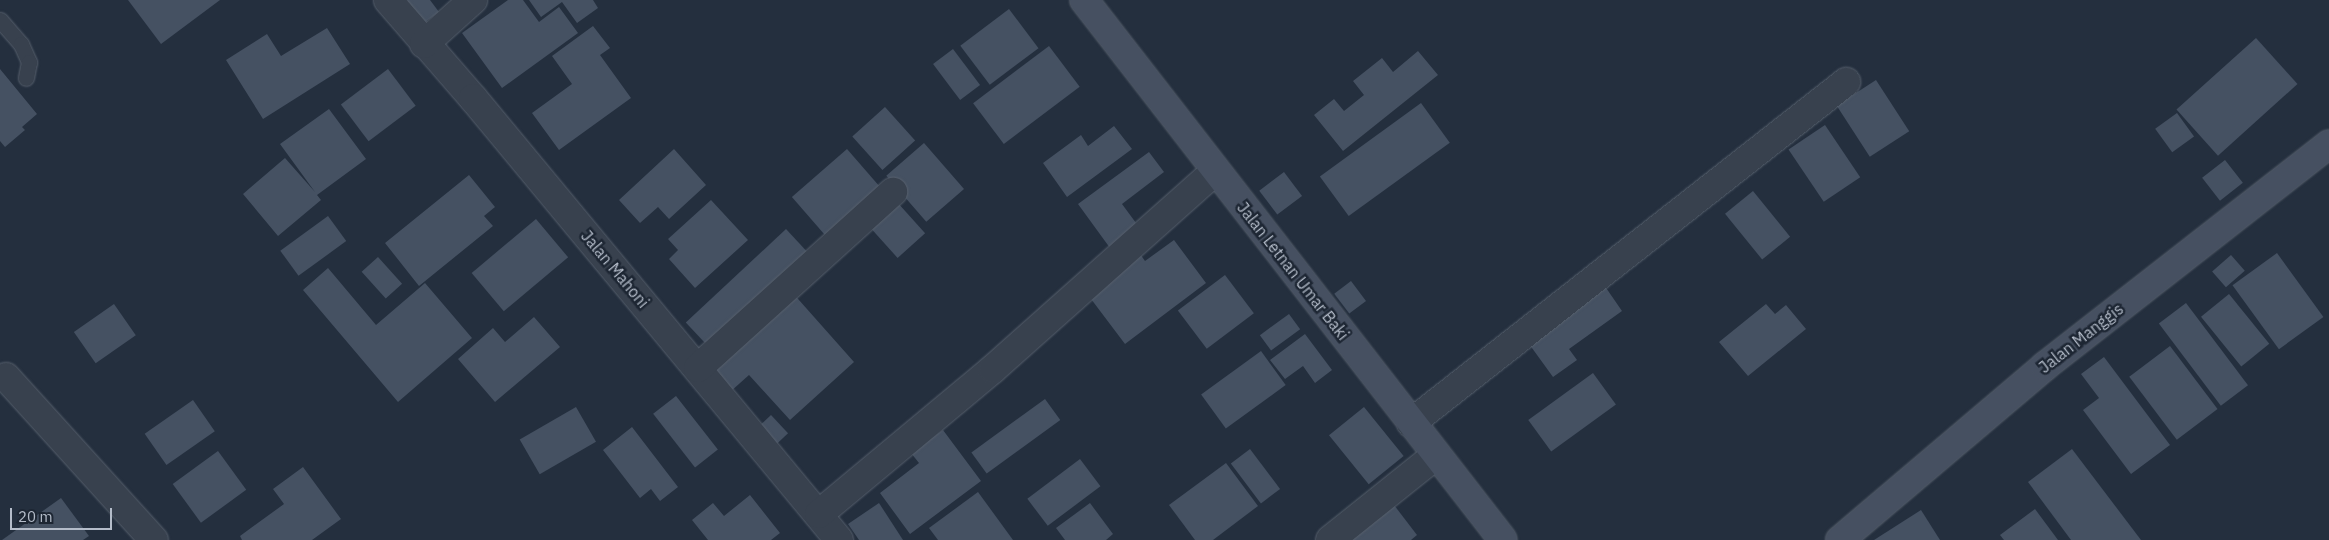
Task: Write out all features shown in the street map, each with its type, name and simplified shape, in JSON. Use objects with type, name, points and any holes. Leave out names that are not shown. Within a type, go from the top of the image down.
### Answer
[{"type":"street","name":"Jalan Mahoni","points":[[388,0],[424,44],[473,98],[839,540]]},
{"type":"street","points":[[424,44],[473,0]]},
{"type":"street","name":"Jalan Letnan Umar Baki","points":[[1084,0],[1503,540]]},
{"type":"street","points":[[1411,423],[1846,82]]},
{"type":"street","name":"Jalan Manggis","points":[[1840,540],[2045,366],[2329,144]]},
{"type":"street","points":[[819,514],[993,369],[1215,171]]},
{"type":"street","points":[[698,368],[892,192]]},
{"type":"street","points":[[6,377],[154,540]]},
{"type":"street","points":[[1330,540],[1436,455]]},
{"type":"lane","points":[[0,20],[21,44],[29,62],[26,78]]},
{"type":"building","points":[[128,0],[220,0],[161,44]]},
{"type":"building","points":[[408,0],[430,0],[439,12],[417,28],[401,5]]},
{"type":"building","points":[[508,0],[523,0],[539,22],[559,7],[578,33],[502,88],[462,33]]},
{"type":"building","points":[[529,0],[593,0],[598,8],[577,23],[562,2],[541,17]]},
{"type":"building","points":[[1009,9],[1038,48],[990,85],[960,46]]},
{"type":"building","points":[[593,26],[610,48],[600,55],[631,98],[559,150],[532,113],[572,84],[552,56]]},
{"type":"building","points":[[327,28],[350,64],[263,119],[226,60],[267,34],[281,56]]},
{"type":"building","points":[[2256,38],[2297,84],[2218,156],[2176,110]]},
{"type":"building","points":[[1049,46],[1080,87],[1004,144],[973,103]]},
{"type":"building","points":[[953,49],[980,85],[960,100],[933,64]]},
{"type":"building","points":[[1418,51],[1438,75],[1343,151],[1314,115],[1334,99],[1344,111],[1364,95],[1353,81],[1382,58],[1393,72]]},
{"type":"building","points":[[0,69],[37,114],[22,127],[25,130],[5,147],[0,141]]},
{"type":"building","points":[[388,69],[416,106],[369,141],[341,105]]},
{"type":"building","points":[[1876,80],[1909,131],[1870,157],[1837,106]]},
{"type":"building","points":[[1421,103],[1450,143],[1349,216],[1320,176]]},
{"type":"building","points":[[885,107],[915,140],[882,170],[852,136]]},
{"type":"building","points":[[329,109],[366,159],[317,195],[321,200],[278,236],[243,194],[285,158],[315,192],[280,144]]},
{"type":"building","points":[[2177,113],[2194,136],[2172,152],[2155,129]]},
{"type":"building","points":[[1825,125],[1860,177],[1824,202],[1789,150]]},
{"type":"building","points":[[1114,126],[1132,149],[1067,197],[1043,163],[1081,135],[1088,146]]},
{"type":"building","points":[[924,143],[964,189],[926,222],[886,176]]},
{"type":"building","points":[[674,149],[706,185],[669,219],[658,207],[640,223],[619,200]]},
{"type":"building","points":[[847,149],[882,189],[827,237],[792,197]]},
{"type":"building","points":[[1149,152],[1164,172],[1122,204],[1139,227],[1110,248],[1078,204]]},
{"type":"building","points":[[2225,160],[2243,183],[2220,201],[2202,178]]},
{"type":"building","points":[[1284,172],[1302,196],[1277,215],[1259,191]]},
{"type":"building","points":[[469,175],[495,207],[484,216],[493,226],[419,286],[385,243]]},
{"type":"building","points":[[1753,191],[1790,237],[1762,260],[1725,214]]},
{"type":"building","points":[[711,200],[748,240],[695,288],[669,259],[678,250],[668,239]]},
{"type":"building","points":[[897,202],[925,233],[898,258],[870,227]]},
{"type":"building","points":[[328,216],[346,241],[298,276],[280,251]]},
{"type":"building","points":[[536,219],[568,257],[504,311],[472,273]]},
{"type":"building","points":[[786,229],[809,253],[708,347],[686,322]]},
{"type":"building","points":[[1174,240],[1206,283],[1125,344],[1085,291],[1138,251],[1145,261]]},
{"type":"building","points":[[2277,253],[2323,317],[2279,349],[2233,285]]},
{"type":"building","points":[[2231,255],[2245,271],[2226,287],[2212,271]]},
{"type":"building","points":[[378,257],[402,284],[386,298],[362,272]]},
{"type":"building","points":[[328,268],[376,325],[425,283],[472,338],[398,402],[303,290]]},
{"type":"building","points":[[1225,275],[1254,313],[1207,349],[1178,311]]},
{"type":"building","points":[[1351,281],[1366,301],[1349,314],[1334,294]]},
{"type":"building","points":[[1602,282],[1622,311],[1569,349],[1577,360],[1553,377],[1524,337]]},
{"type":"building","points":[[791,291],[854,362],[790,420],[749,375],[730,392],[708,366]]},
{"type":"building","points":[[2229,294],[2269,344],[2241,366],[2201,317]]},
{"type":"building","points":[[2186,303],[2248,385],[2221,406],[2159,323]]},
{"type":"building","points":[[114,304],[136,335],[96,363],[74,332]]},
{"type":"building","points":[[1766,304],[1775,314],[1786,305],[1806,329],[1748,376],[1719,342]]},
{"type":"building","points":[[1289,314],[1300,329],[1271,351],[1260,335]]},
{"type":"building","points":[[534,317],[560,347],[495,402],[458,359],[493,328],[505,342]]},
{"type":"building","points":[[1305,334],[1332,370],[1315,383],[1303,366],[1285,379],[1270,360]]},
{"type":"building","points":[[2170,346],[2218,409],[2177,440],[2129,377]]},
{"type":"building","points":[[1261,351],[1286,385],[1226,428],[1201,394]]},
{"type":"building","points":[[2104,357],[2170,445],[2131,474],[2083,410],[2099,398],[2081,374]]},
{"type":"building","points":[[1593,373],[1616,405],[1551,452],[1528,420]]},
{"type":"building","points":[[676,396],[718,450],[695,467],[653,414]]},
{"type":"building","points":[[1045,399],[1060,420],[987,474],[971,452]]},
{"type":"building","points":[[193,400],[215,431],[166,465],[145,434]]},
{"type":"building","points":[[576,407],[596,442],[540,474],[520,440]]},
{"type":"building","points":[[1364,407],[1404,456],[1369,484],[1329,435]]},
{"type":"building","points":[[771,415],[788,433],[770,450],[753,431]]},
{"type":"building","points":[[632,427],[678,487],[660,501],[651,489],[640,498],[603,450]]},
{"type":"building","points":[[943,430],[981,481],[910,534],[880,493],[919,463],[911,453]]},
{"type":"building","points":[[1250,449],[1280,489],[1261,503],[1231,463]]},
{"type":"building","points":[[2072,449],[2141,540],[2071,540],[2028,482]]},
{"type":"building","points":[[218,451],[246,490],[201,523],[173,484]]},
{"type":"building","points":[[1080,459],[1100,486],[1048,526],[1027,499]]},
{"type":"building","points":[[1226,463],[1258,506],[1213,540],[1195,540],[1169,505]]},
{"type":"building","points":[[303,467],[341,519],[312,540],[242,540],[240,536],[284,504],[273,489]]},
{"type":"building","points":[[978,492],[1013,540],[938,540],[929,528]]},
{"type":"building","points":[[750,495],[780,533],[771,540],[708,540],[692,520],[713,503],[724,516]]},
{"type":"building","points":[[61,498],[89,536],[83,540],[2,540]]},
{"type":"building","points":[[879,503],[903,540],[859,540],[848,524]]},
{"type":"building","points":[[1090,503],[1113,534],[1106,540],[1065,540],[1056,528]]},
{"type":"building","points":[[1394,505],[1417,535],[1411,540],[1350,540]]},
{"type":"building","points":[[2035,509],[2058,540],[2004,540],[2000,535]]},
{"type":"building","points":[[1921,510],[1940,540],[1874,540]]}]
